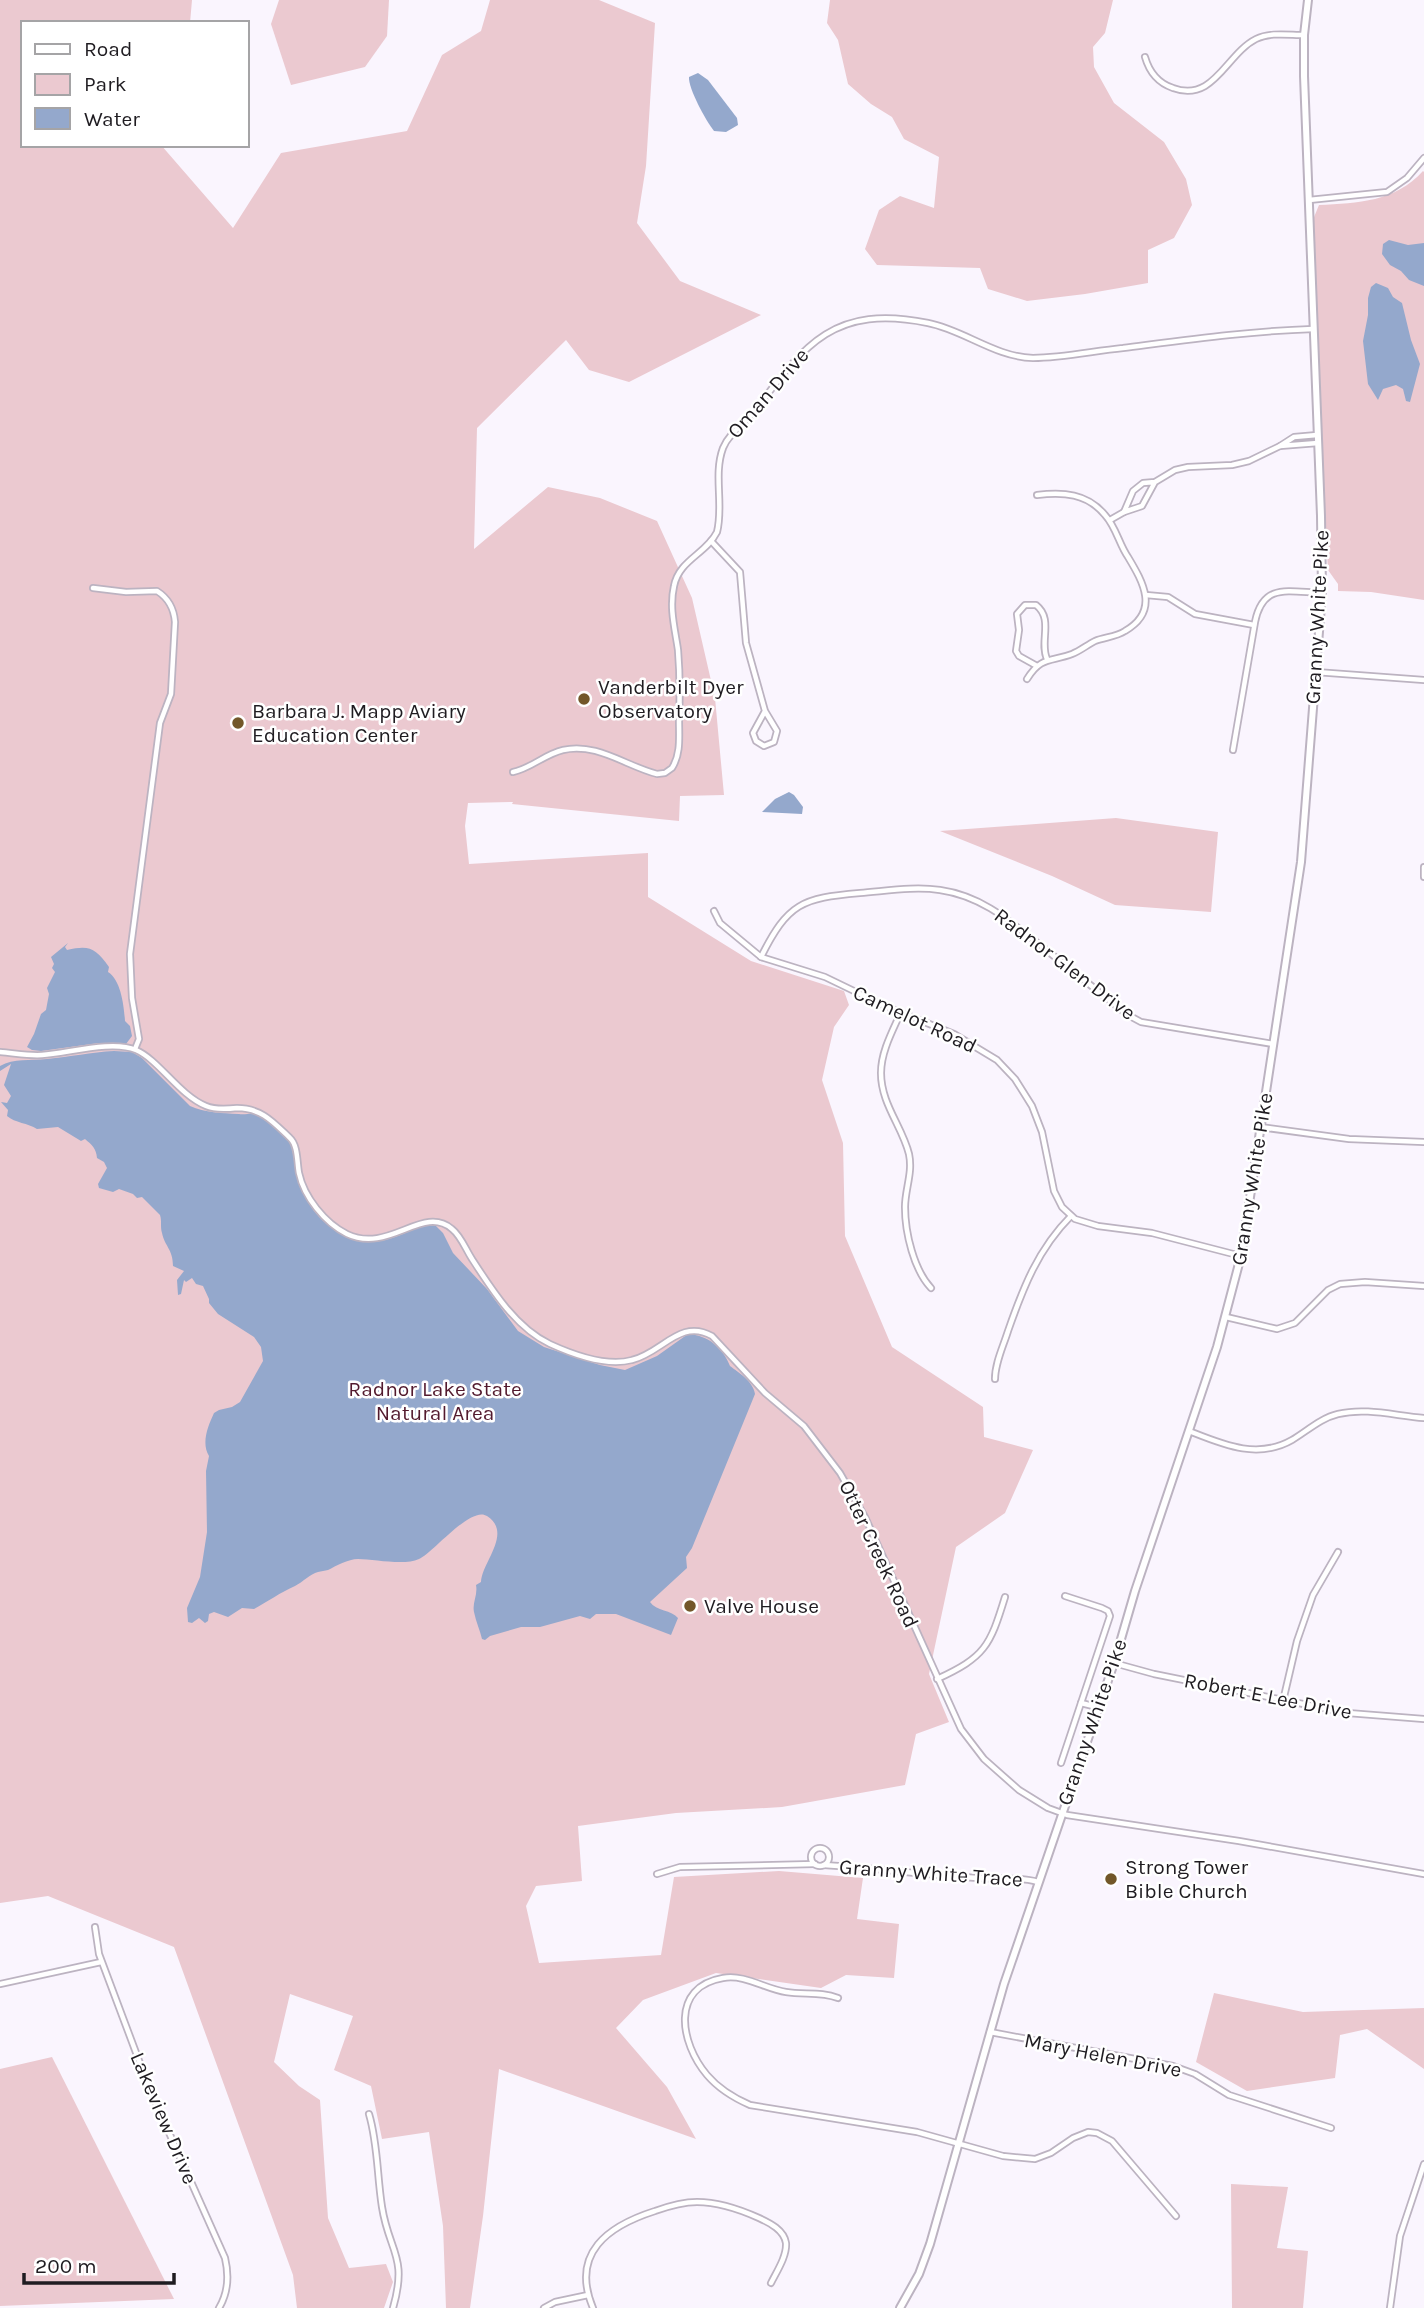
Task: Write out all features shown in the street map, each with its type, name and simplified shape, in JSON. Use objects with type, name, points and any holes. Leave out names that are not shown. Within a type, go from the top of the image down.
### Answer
[{"type":"main road","name":"Granny White Pike","points":[[900,2308],[928,2251],[990,2032],[1189,1432],[1226,1317],[1241,1256],[1301,862],[1322,593],[1304,35],[1308,0]]},
{"type":"street","points":[[1144,57],[1150,69],[1163,83],[1176,89],[1191,90],[1206,86],[1214,80],[1254,40],[1270,34],[1304,35]]},
{"type":"street","points":[[1308,201],[1387,192],[1407,178],[1424,158]]},
{"type":"street","name":"Oman Drive","points":[[711,541],[718,530],[719,468],[727,440],[804,349],[829,331],[846,323],[886,319],[927,322],[1009,354],[1033,358],[1270,331],[1313,329]]},
{"type":"street","points":[[1124,512],[1136,488],[1143,483],[1155,482],[1175,470],[1232,465],[1250,461],[1280,446],[1317,439]]},
{"type":"street","points":[[1110,521],[1145,504],[1155,482]]},
{"type":"street","points":[[1027,678],[1047,659],[1071,654],[1094,642],[1126,631],[1141,615],[1145,595],[1140,577],[1110,521],[1097,506],[1079,496],[1061,493],[1037,495]]},
{"type":"street","points":[[513,772],[554,752],[573,748],[595,751],[653,773],[665,773],[672,768],[678,751],[680,730],[679,659],[673,618],[674,585],[683,566],[711,541],[734,563],[741,575],[745,636],[765,711],[773,721],[777,734],[774,742],[764,746],[756,741],[753,733],[765,711]]},
{"type":"street","points":[[0,1052],[39,1055],[98,1048],[135,1049],[139,1039],[132,998],[130,954],[160,723],[171,694],[175,622],[167,600],[157,591],[126,592],[93,588]]},
{"type":"street","points":[[1233,750],[1259,605],[1269,594],[1322,593]]},
{"type":"street","points":[[1145,595],[1168,597],[1195,614],[1254,625]]},
{"type":"street","points":[[1037,666],[1016,651],[1019,630],[1017,614],[1025,605],[1036,605],[1043,612],[1046,632],[1043,648],[1047,659]]},
{"type":"street","points":[[1316,672],[1424,680]]},
{"type":"street","points":[[1424,867],[1424,877]]},
{"type":"street","name":"Radnor Glen Drive","points":[[761,957],[783,919],[796,907],[811,900],[887,891],[941,890],[966,896],[995,910],[1141,1023],[1273,1044]]},
{"type":"street","name":"Camelot Road","points":[[714,911],[720,923],[761,957],[822,975],[991,1055],[1010,1073],[1036,1113],[1054,1191],[1060,1204],[1071,1216]]},
{"type":"street","points":[[901,1012],[884,1053],[881,1081],[886,1102],[904,1139],[909,1158],[911,1172],[905,1209],[910,1240],[920,1271],[932,1288]]},
{"type":"street","name":"Otter Creek Road","points":[[135,1049],[206,1106],[251,1110],[275,1122],[284,1134],[292,1139],[300,1176],[309,1198],[339,1230],[354,1237],[370,1239],[390,1236],[426,1222],[437,1222],[452,1229],[487,1282],[513,1314],[530,1331],[551,1345],[595,1359],[629,1361],[643,1357],[685,1331],[702,1331],[712,1336],[765,1393],[804,1426],[840,1473],[865,1517],[961,1729],[984,1759],[1019,1790],[1048,1808],[1062,1813],[1424,1874]]},
{"type":"street","points":[[1260,1127],[1349,1139],[1424,1142]]},
{"type":"street","points":[[995,1379],[1002,1350],[1030,1273],[1052,1237],[1071,1216],[1091,1225],[1144,1231],[1241,1256]]},
{"type":"street","points":[[1226,1317],[1277,1329],[1295,1323],[1328,1290],[1340,1283],[1424,1286]]},
{"type":"street","points":[[1189,1432],[1240,1449],[1262,1450],[1289,1442],[1328,1417],[1342,1413],[1379,1412],[1424,1418]]},
{"type":"street","points":[[1283,1701],[1297,1641],[1313,1595],[1338,1552]]},
{"type":"street","points":[[1061,1763],[1110,1616],[1102,1608],[1065,1596]]},
{"type":"street","points":[[937,1679],[967,1664],[982,1652],[994,1632],[1005,1597]]},
{"type":"street","name":"Robert E Lee Drive","points":[[1114,1663],[1348,1713],[1424,1719]]},
{"type":"street","points":[[1081,1703],[1097,1707]]},
{"type":"street","points":[[822,1848],[829,1856],[824,1865],[815,1864],[811,1859],[812,1853],[822,1848]]},
{"type":"street","name":"Granny White Trace","points":[[657,1874],[680,1867],[815,1864]]},
{"type":"street","name":"Granny White Trace","points":[[824,1865],[884,1868],[982,1879],[1015,1877],[1038,1882]]},
{"type":"street","name":"Lakeview Drive","points":[[96,1927],[96,1942],[101,1962],[159,2114],[225,2258],[226,2290],[219,2308]]},
{"type":"street","points":[[0,1984],[101,1962]]},
{"type":"street","points":[[838,1998],[826,1993],[783,1991],[739,1978],[724,1978],[704,1984],[692,1995],[685,2011],[691,2048],[704,2072],[722,2089],[743,2102],[768,2110],[904,2130],[958,2142],[1003,2156],[1035,2159],[1073,2138],[1088,2132],[1097,2133],[1112,2141],[1176,2216]]},
{"type":"street","name":"Mary Helen Drive","points":[[990,2032],[1173,2066],[1195,2074],[1228,2095],[1331,2128]]},
{"type":"street","points":[[369,2113],[382,2210],[400,2264],[400,2281],[393,2308]]},
{"type":"street","points":[[1390,2308],[1401,2236],[1424,2164]]},
{"type":"street","points":[[593,2308],[588,2295],[587,2274],[590,2259],[598,2244],[609,2232],[634,2218],[690,2202],[715,2203],[734,2208],[764,2221],[780,2232],[785,2240],[785,2250],[771,2283]]},
{"type":"street","points":[[544,2308],[555,2302],[588,2295]]},
{"type":"green space","name":"Radnor Lake State Natural Area","points":[[0,0],[192,0],[190,21],[21,21],[21,147],[163,147],[233,228],[281,153],[407,131],[442,55],[481,31],[490,0],[599,0],[655,23],[646,166],[637,223],[680,281],[761,315],[629,382],[589,370],[566,340],[477,428],[474,549],[548,487],[600,498],[657,521],[692,598],[715,698],[724,795],[680,796],[679,821],[512,804],[513,802],[468,803],[465,826],[469,864],[648,853],[648,897],[751,961],[844,991],[849,1005],[834,1027],[822,1080],[843,1143],[845,1236],[892,1347],[983,1407],[984,1437],[1033,1450],[1005,1513],[956,1547],[929,1674],[949,1722],[916,1734],[905,1785],[782,1807],[676,1813],[578,1826],[582,1881],[536,1886],[526,1906],[539,1963],[661,1955],[674,1877],[779,1871],[863,1878],[857,1919],[899,1924],[894,1978],[846,1975],[821,1988],[716,1973],[643,2000],[616,2028],[667,2087],[696,2139],[499,2069],[470,2308],[446,2308],[443,2226],[429,2132],[382,2139],[371,2086],[334,2070],[353,2016],[290,1994],[274,2062],[299,2086],[320,2100],[328,2218],[349,2268],[386,2264],[393,2282],[384,2308],[297,2308],[293,2275],[174,1947],[48,1896],[0,1903]]},
{"type":"green space","points":[[279,0],[389,0],[387,36],[365,67],[291,85],[271,24]]},
{"type":"green space","points":[[830,0],[1113,0],[1105,33],[1093,47],[1094,67],[1114,103],[1164,142],[1186,179],[1192,205],[1174,238],[1148,250],[1148,283],[1027,301],[988,289],[980,268],[877,265],[865,249],[879,210],[900,196],[934,208],[939,157],[904,139],[892,117],[871,104],[848,84],[838,40],[827,23]]},
{"type":"green space","points":[[1423,171],[1424,600],[1371,592],[1338,591],[1338,584],[1328,570],[1321,464],[1312,222],[1319,205],[1362,202],[1388,195]]},
{"type":"green space","points":[[1116,818],[1218,832],[1211,912],[1115,905],[1052,876],[940,831]]},
{"type":"green space","points":[[1214,1993],[1303,2012],[1424,2008],[1424,2069],[1367,2029],[1340,2035],[1335,2078],[1247,2091],[1196,2062]]},
{"type":"green space","points":[[52,2057],[174,2299],[0,2306],[0,2069]]},
{"type":"green space","points":[[1231,2184],[1288,2187],[1277,2248],[1308,2251],[1303,2308],[1232,2308]]},
{"type":"water","points":[[698,73],[708,80],[737,118],[738,125],[726,132],[714,131],[689,82],[689,77]]},
{"type":"water","points":[[1389,240],[1408,245],[1424,243],[1424,286],[1409,280],[1401,271],[1390,265],[1382,254],[1383,244]]},
{"type":"water","points":[[1376,283],[1388,288],[1393,297],[1402,303],[1420,364],[1410,402],[1406,401],[1403,389],[1396,385],[1383,389],[1378,400],[1368,384],[1363,341],[1368,298],[1371,287]]},
{"type":"water","points":[[789,792],[803,807],[802,814],[762,812],[775,799]]},
{"type":"water","points":[[68,943],[65,947],[67,950],[87,948],[100,956],[109,967],[108,972],[116,981],[121,994],[125,1021],[130,1026],[132,1036],[126,1044],[99,1043],[41,1051],[27,1047],[41,1014],[46,1010],[49,994],[47,988],[55,972],[51,957]]},
{"type":"water","points":[[114,1051],[132,1052],[142,1058],[190,1106],[214,1112],[256,1114],[266,1119],[290,1141],[301,1188],[310,1205],[327,1224],[348,1237],[373,1242],[424,1226],[436,1226],[443,1233],[453,1253],[487,1289],[518,1331],[544,1347],[625,1370],[657,1356],[688,1334],[702,1337],[719,1348],[730,1366],[749,1381],[755,1394],[686,1557],[687,1568],[650,1602],[678,1618],[671,1635],[616,1614],[596,1614],[590,1619],[580,1616],[540,1627],[521,1627],[482,1639],[474,1609],[476,1585],[481,1582],[497,1539],[497,1531],[487,1516],[480,1514],[462,1523],[419,1559],[405,1562],[350,1560],[312,1574],[254,1609],[242,1608],[228,1617],[214,1612],[209,1614],[205,1623],[199,1618],[192,1623],[188,1622],[187,1608],[200,1577],[207,1532],[206,1471],[209,1456],[205,1440],[214,1413],[240,1402],[263,1361],[261,1347],[254,1337],[218,1314],[209,1303],[203,1286],[196,1284],[192,1278],[186,1282],[184,1280],[181,1294],[178,1295],[177,1280],[184,1271],[173,1266],[172,1256],[161,1231],[160,1215],[142,1197],[137,1198],[119,1189],[113,1192],[99,1188],[98,1184],[107,1168],[104,1162],[97,1158],[90,1143],[85,1139],[81,1141],[58,1127],[37,1129],[14,1120],[7,1116],[8,1110],[1,1102],[7,1103],[11,1096],[4,1085],[11,1064],[0,1071],[0,1066],[5,1063]]},
{"type":"place","name":"Vanderbilt Dyer Observatory","points":[[584,699]]},
{"type":"place","name":"Barbara J. Mapp Aviary Education Center","points":[[238,723]]},
{"type":"place","name":"Valve House","points":[[690,1606]]},
{"type":"place","name":"Strong Tower Bible Church","points":[[1111,1879]]}]
